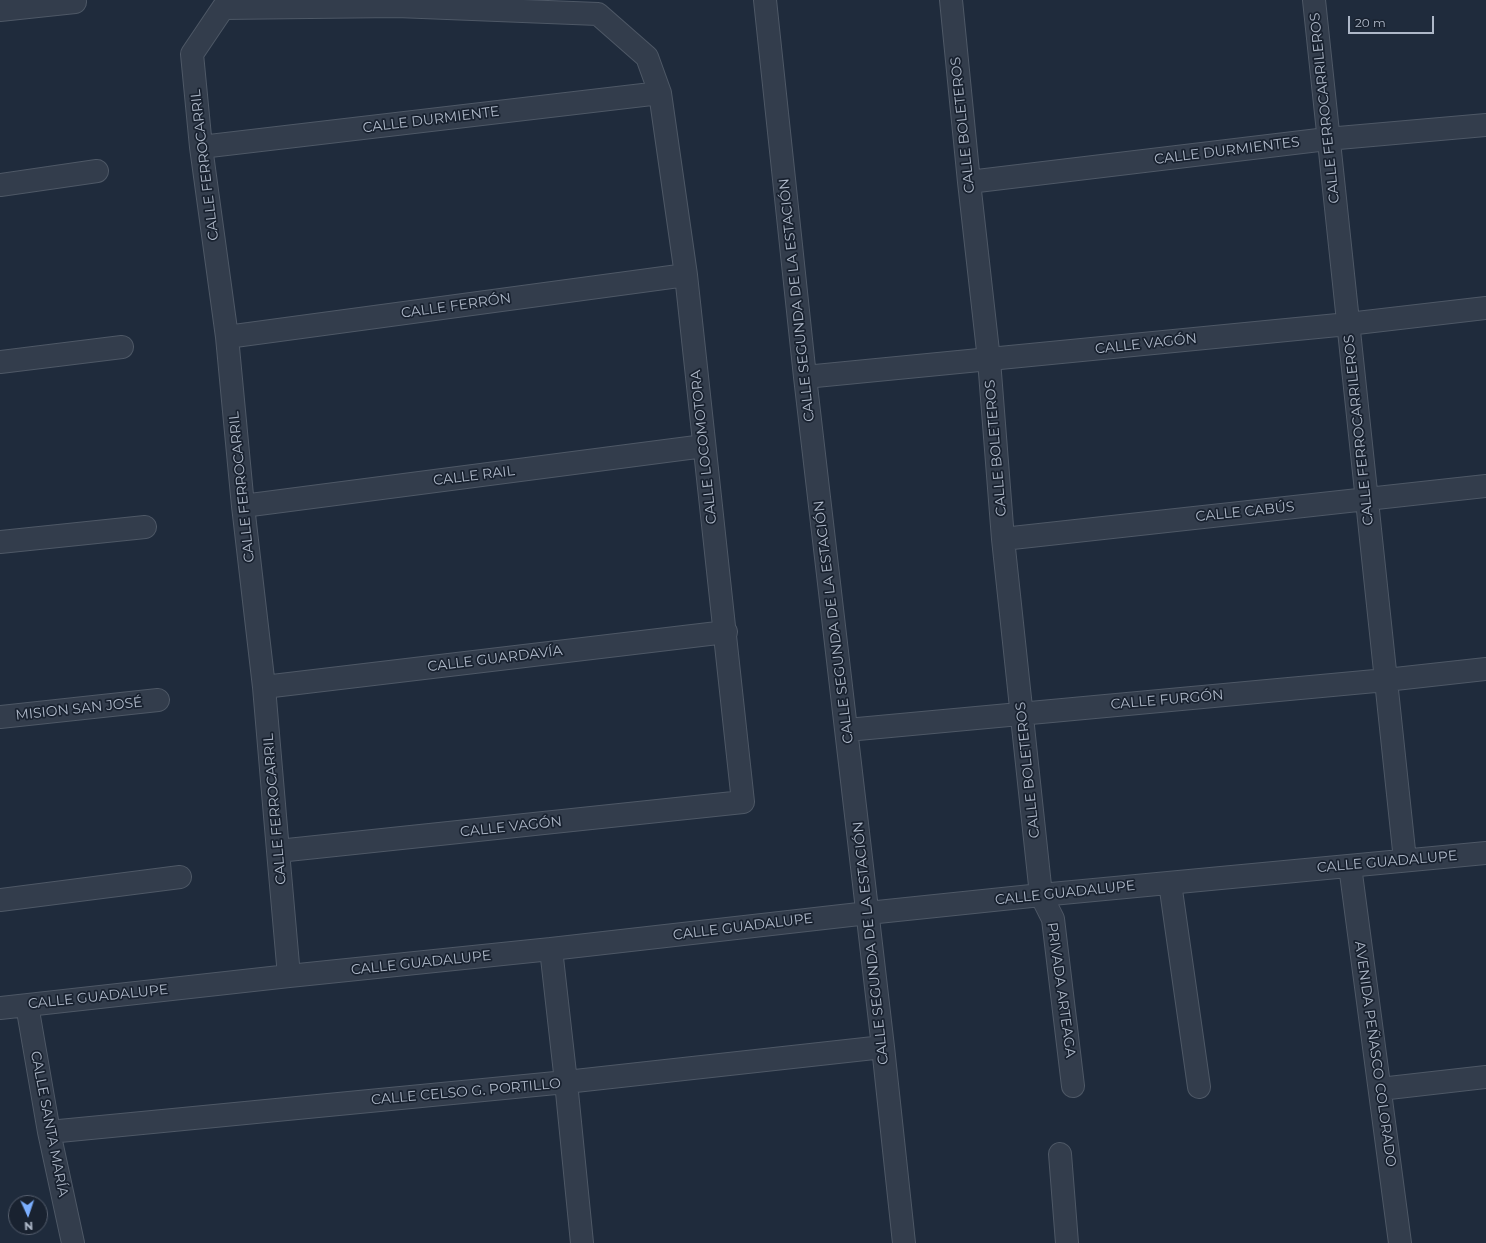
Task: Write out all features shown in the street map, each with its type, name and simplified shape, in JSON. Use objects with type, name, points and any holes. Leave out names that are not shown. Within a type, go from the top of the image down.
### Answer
[{"type":"street","name":"CALLE SEGUNDA DE LA ESTACIÓN","points":[[765,0],[805,377],[868,913],[904,1243]]},
{"type":"street","name":"CALLE BOLETEROS","points":[[951,0],[969,182],[989,360],[1003,539],[1041,895]]},
{"type":"street","name":"CALLE FERROCARRILEROS","points":[[1314,0],[1405,860]]},
{"type":"street","points":[[0,10],[75,2]]},
{"type":"street","name":"CALLE LOCOMOTORA","points":[[223,8],[397,6],[598,14],[647,57],[660,93],[686,275],[726,632],[743,802]]},
{"type":"street","name":"CALLE FERROCARRIL","points":[[223,8],[192,54],[202,147],[227,337],[243,506],[264,687],[289,976]]},
{"type":"street","name":"CALLE DURMIENTE","points":[[202,147],[660,93]]},
{"type":"street","name":"CALLE DURMIENTES","points":[[969,182],[1328,139],[1486,125]]},
{"type":"street","points":[[0,185],[97,171]]},
{"type":"street","name":"CALLE FERRÓN","points":[[227,337],[686,275]]},
{"type":"street","name":"CALLE VAGÓN","points":[[805,377],[1348,324],[1486,308]]},
{"type":"street","points":[[0,362],[122,347]]},
{"type":"street","name":"CALLE RAIL","points":[[243,506],[704,446]]},
{"type":"street","name":"CALLE CABÚS","points":[[1003,539],[1486,486]]},
{"type":"street","points":[[0,542],[145,527]]},
{"type":"street","name":"CALLE GUARDAVÍA","points":[[264,687],[726,632]]},
{"type":"street","name":"CALLE FURGÓN","points":[[847,730],[1386,680],[1486,669]]},
{"type":"street","name":"MISION SAN JOSÉ","points":[[0,717],[158,700]]},
{"type":"street","name":"CALLE VAGÓN","points":[[278,851],[743,802]]},
{"type":"street","name":"CALLE GUADALUPE","points":[[0,1008],[551,949],[868,913],[1486,853]]},
{"type":"street","name":"AVENIDA PEÑASCO COLORADO","points":[[1350,866],[1400,1243]]},
{"type":"street","points":[[0,900],[180,877]]},
{"type":"street","points":[[1170,883],[1199,1087]]},
{"type":"street","name":"PRIVADA ARTEAGA","points":[[1041,895],[1053,919],[1073,1086]]},
{"type":"street","points":[[551,949],[582,1243]]},
{"type":"street","name":"CALLE SANTA MARÍA","points":[[27,1005],[49,1132],[73,1243]]},
{"type":"street","name":"CALLE CELSO G. PORTILLO","points":[[49,1132],[566,1082],[883,1047]]},
{"type":"street","points":[[1380,1089],[1486,1077]]},
{"type":"street","points":[[1060,1154],[1066,1243]]}]
